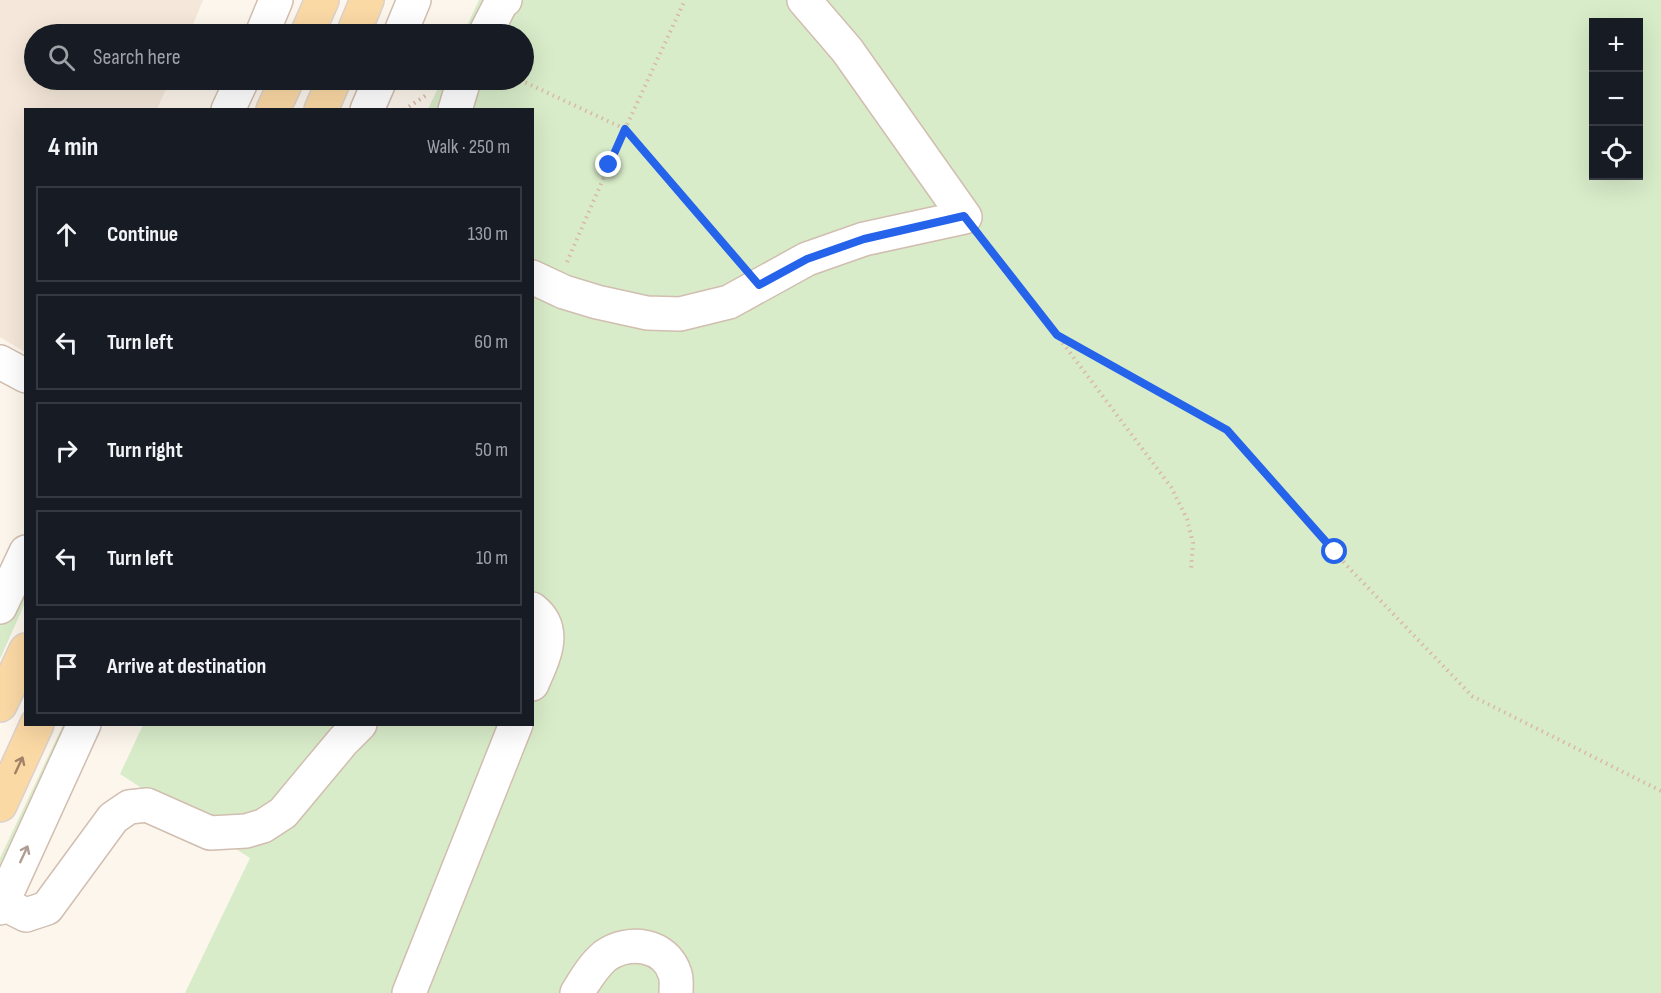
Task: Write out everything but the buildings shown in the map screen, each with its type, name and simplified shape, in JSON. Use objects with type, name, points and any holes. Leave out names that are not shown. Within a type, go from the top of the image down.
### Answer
[{"type":"main road","points":[[311,24],[322,0]]},
{"type":"main road","points":[[357,24],[367,0]]},
{"type":"main road","points":[[274,108],[282,90]]},
{"type":"main road","points":[[322,108],[330,90]]},
{"type":"main road","points":[[0,705],[24,654]]},
{"type":"main road","points":[[0,806],[36,726]]},
{"type":"street","points":[[265,24],[276,0]]},
{"type":"street","points":[[490,24],[505,0]]},
{"type":"street","points":[[544,283],[597,302],[647,313],[680,314],[729,302],[807,259],[864,239],[964,216],[847,50],[804,0]]},
{"type":"street","points":[[229,108],[237,90]]},
{"type":"street","points":[[368,108],[376,90]]},
{"type":"street","points":[[442,102],[454,90]]},
{"type":"street","points":[[0,362],[24,375]]},
{"type":"street","points":[[0,607],[24,556]]},
{"type":"street","points":[[534,611],[543,620],[548,632],[547,648],[534,679]]},
{"type":"street","points":[[83,726],[1,905],[26,915],[47,908],[112,818],[129,807],[147,805],[210,833],[246,831],[263,826],[283,813],[358,726]]},
{"type":"street","points":[[409,993],[515,726]]},
{"type":"street","points":[[577,993],[594,966],[607,955],[625,947],[642,946],[658,952],[668,960],[675,975],[676,993]]},
{"type":"path","points":[[544,283],[625,129],[685,0]]},
{"type":"path","points":[[534,87],[625,129],[759,285]]},
{"type":"path","points":[[414,108],[442,102]]},
{"type":"path","points":[[964,216],[1171,487],[1187,519],[1193,543],[1191,570]]},
{"type":"path","points":[[1057,335],[1227,430],[1351,570],[1472,696],[1661,791]]},
{"type":"shaded area","points":[[0,0],[203,0],[193,24],[24,24],[24,90],[166,90],[157,108],[24,108],[24,351],[0,337]]},
{"type":"green space","points":[[479,0],[1661,0],[1661,993],[185,993],[250,858],[120,774],[143,726],[534,726],[534,108],[428,108],[437,90],[534,90],[534,24],[468,24]]},
{"type":"green space","points":[[24,573],[24,605],[0,659],[0,626]]},
{"type":"green space","points":[[63,726],[78,726],[0,892],[0,858]]},
{"type":"route","points":[[609,165],[625,129],[759,285],[807,259],[864,239],[964,216],[1057,335],[1227,430],[1335,552]]}]
